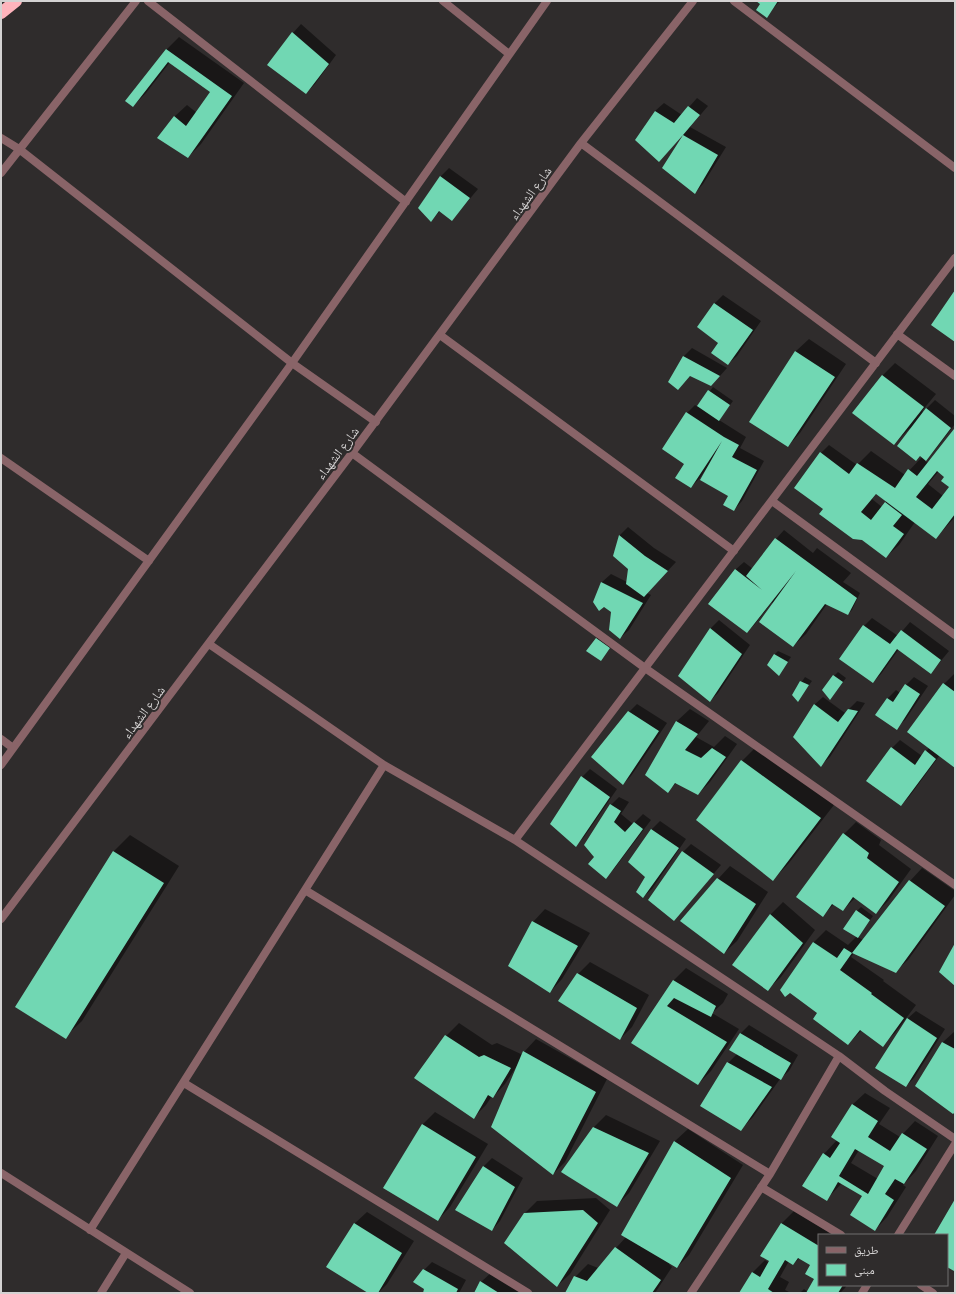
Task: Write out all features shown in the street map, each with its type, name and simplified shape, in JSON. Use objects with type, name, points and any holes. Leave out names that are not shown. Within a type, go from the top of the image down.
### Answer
[{"type":"highway","points":[[1,12],[16,1]]},
{"type":"street","points":[[1,173],[136,1]]},
{"type":"street","points":[[148,1],[406,202]]},
{"type":"street","points":[[442,1],[509,54]]},
{"type":"street","points":[[1,765],[292,363],[547,1]]},
{"type":"street","name":"شارع الشهداء","points":[[1,919],[376,422],[581,143],[693,1]]},
{"type":"street","points":[[734,1],[955,168]]},
{"type":"street","points":[[1,138],[19,149],[292,363],[376,422]]},
{"type":"street","points":[[581,143],[876,363]]},
{"type":"street","points":[[515,840],[955,258]]},
{"type":"street","points":[[897,334],[955,376]]},
{"type":"street","points":[[440,335],[734,551]]},
{"type":"street","points":[[352,454],[645,668],[955,886]]},
{"type":"street","points":[[1,458],[149,561]]},
{"type":"street","points":[[772,501],[955,635]]},
{"type":"street","points":[[209,644],[384,765],[515,840],[839,1056],[885,1091],[955,1139]]},
{"type":"street","points":[[1,739],[13,748]]},
{"type":"street","points":[[90,1230],[384,765]]},
{"type":"street","points":[[305,890],[770,1174]]},
{"type":"street","points":[[691,1293],[770,1174],[839,1056]]},
{"type":"street","points":[[184,1083],[528,1293]]},
{"type":"street","points":[[899,1234],[955,1144]]},
{"type":"street","points":[[1,1173],[190,1293]]},
{"type":"street","points":[[761,1187],[839,1234]]},
{"type":"street","points":[[101,1293],[126,1252]]},
{"type":"street","points":[[922,1286],[933,1293]]},
{"type":"building","points":[[756,1],[778,1],[767,18],[756,10],[760,4]]},
{"type":"building","points":[[292,32],[329,64],[306,94],[267,65]]},
{"type":"building","points":[[166,49],[232,96],[188,158],[157,138],[174,116],[186,126],[210,92],[168,62],[133,107],[125,101]]},
{"type":"building","points":[[688,106],[700,115],[659,162],[635,140],[655,111],[674,123]]},
{"type":"building","points":[[683,135],[718,155],[695,194],[662,168]]},
{"type":"building","points":[[440,176],[470,198],[452,221],[439,211],[431,222],[418,208]]},
{"type":"building","points":[[955,290],[955,342],[931,325]]},
{"type":"building","points":[[714,303],[753,330],[728,365],[711,353],[718,343],[697,327]]},
{"type":"building","points":[[795,351],[835,377],[788,447],[749,422]]},
{"type":"building","points":[[683,356],[720,376],[711,386],[690,376],[678,390],[668,382]]},
{"type":"building","points":[[882,375],[924,407],[894,445],[852,413]]},
{"type":"building","points":[[708,390],[730,405],[719,421],[697,406]]},
{"type":"building","points":[[926,408],[951,428],[926,461],[920,456],[916,461],[897,446]]},
{"type":"building","points":[[686,412],[739,445],[732,457],[757,470],[734,511],[723,505],[728,496],[700,480],[722,441],[691,488],[675,478],[684,464],[662,449]]},
{"type":"building","points":[[954,429],[955,514],[936,539],[876,494],[861,512],[871,520],[885,502],[902,515],[893,526],[904,534],[886,558],[862,540],[853,539],[819,514],[823,509],[794,488],[820,452],[849,474],[857,463],[895,488],[908,469],[917,476]],"holes":[[[937,471],[944,477],[941,481],[949,487],[932,509],[916,497]]]},
{"type":"building","points":[[619,535],[645,556],[668,571],[644,597],[626,584],[628,569],[613,556]]},
{"type":"building","points":[[775,538],[857,598],[848,615],[825,604],[793,647],[759,622],[796,571],[747,633],[708,604],[735,569],[762,590],[746,576]]},
{"type":"building","points":[[601,582],[643,603],[620,639],[609,630],[611,612],[604,607],[599,611],[593,602]]},
{"type":"building","points":[[863,625],[890,644],[901,630],[941,660],[931,674],[897,649],[873,683],[839,659]]},
{"type":"building","points":[[710,628],[742,654],[710,702],[678,676]]},
{"type":"building","points":[[596,638],[610,648],[601,661],[586,651]]},
{"type":"building","points":[[774,654],[788,662],[779,676],[767,665]]},
{"type":"building","points":[[833,675],[843,682],[830,700],[822,690]]},
{"type":"building","points":[[800,681],[809,685],[798,702],[792,695]]},
{"type":"building","points":[[943,683],[955,692],[955,768],[907,732]]},
{"type":"building","points":[[905,684],[920,694],[897,730],[875,715],[887,698],[893,702]]},
{"type":"building","points":[[814,704],[838,722],[848,709],[858,711],[821,767],[793,737]]},
{"type":"building","points":[[628,711],[659,731],[623,785],[591,757]]},
{"type":"building","points":[[676,721],[698,734],[685,750],[701,758],[712,748],[726,757],[698,795],[675,783],[668,793],[645,775]]},
{"type":"building","points":[[891,747],[915,765],[925,750],[936,759],[901,806],[866,781]]},
{"type":"building","points":[[741,760],[821,818],[773,881],[696,820]]},
{"type":"building","points":[[581,776],[610,797],[576,847],[550,824]]},
{"type":"building","points":[[610,804],[621,811],[614,822],[625,832],[634,822],[643,829],[606,879],[588,864],[594,857],[584,845]]},
{"type":"building","points":[[651,829],[679,848],[643,898],[636,892],[645,877],[628,862]]},
{"type":"building","points":[[843,833],[869,853],[867,858],[899,882],[876,914],[853,897],[843,911],[832,904],[823,917],[796,897]]},
{"type":"building","points":[[113,851],[164,883],[66,1039],[15,1007]]},
{"type":"building","points":[[682,851],[714,874],[674,921],[648,900]]},
{"type":"building","points":[[717,878],[756,904],[724,954],[680,921]]},
{"type":"building","points":[[909,880],[945,906],[896,973],[852,953]]},
{"type":"building","points":[[856,910],[870,920],[858,938],[843,929]]},
{"type":"building","points":[[770,914],[803,943],[768,991],[732,965]]},
{"type":"building","points":[[532,921],[578,946],[550,993],[508,966]]},
{"type":"building","points":[[813,942],[837,958],[844,948],[852,953],[840,970],[904,1018],[883,1047],[860,1030],[848,1045],[813,1019],[817,1013],[790,993],[785,997],[780,990]]},
{"type":"building","points":[[955,943],[955,986],[939,972]]},
{"type":"building","points":[[577,973],[637,1008],[620,1040],[558,1001]]},
{"type":"building","points":[[673,980],[716,1006],[711,1017],[674,998],[667,1006],[727,1042],[698,1085],[631,1043]]},
{"type":"building","points":[[907,1018],[937,1038],[906,1087],[875,1068]]},
{"type":"building","points":[[740,1033],[791,1063],[781,1080],[729,1050]]},
{"type":"building","points":[[445,1035],[479,1057],[484,1055],[511,1068],[493,1098],[488,1095],[474,1119],[414,1078]]},
{"type":"building","points":[[942,1042],[955,1049],[955,1112],[953,1114],[915,1086]]},
{"type":"building","points":[[523,1051],[596,1092],[553,1175],[491,1127]]},
{"type":"building","points":[[727,1062],[772,1087],[741,1131],[700,1106]]},
{"type":"building","points":[[852,1104],[878,1121],[868,1137],[890,1151],[902,1133],[927,1149],[904,1184],[895,1179],[885,1194],[894,1200],[875,1231],[850,1215],[862,1196],[838,1182],[827,1201],[802,1186],[823,1153],[830,1158],[840,1143],[831,1137]],"holes":[[[855,1149],[884,1166],[868,1194],[839,1176]]]},
{"type":"building","points":[[422,1124],[476,1157],[438,1221],[383,1188]]},
{"type":"building","points":[[593,1127],[649,1153],[617,1207],[561,1172]]},
{"type":"building","points":[[674,1141],[731,1178],[677,1268],[621,1235]]},
{"type":"building","points":[[483,1166],[515,1187],[492,1231],[455,1210]]},
{"type":"building","points":[[955,1199],[954,1271],[948,1268],[948,1234],[935,1234]]},
{"type":"building","points":[[583,1210],[598,1223],[557,1287],[504,1243],[524,1213]]},
{"type":"building","points":[[354,1223],[402,1253],[378,1293],[368,1293],[326,1267]]},
{"type":"building","points":[[781,1223],[818,1245],[818,1286],[842,1286],[838,1293],[806,1293],[814,1279],[805,1274],[810,1265],[798,1258],[793,1265],[785,1260],[768,1289],[774,1293],[739,1293],[752,1272],[760,1277],[769,1261],[760,1256]]},
{"type":"building","points":[[615,1247],[661,1280],[652,1293],[565,1293],[574,1276],[587,1281]]},
{"type":"building","points":[[423,1269],[458,1289],[456,1293],[423,1293],[424,1289],[413,1282]]},
{"type":"building","points":[[480,1281],[499,1293],[474,1293]]}]
